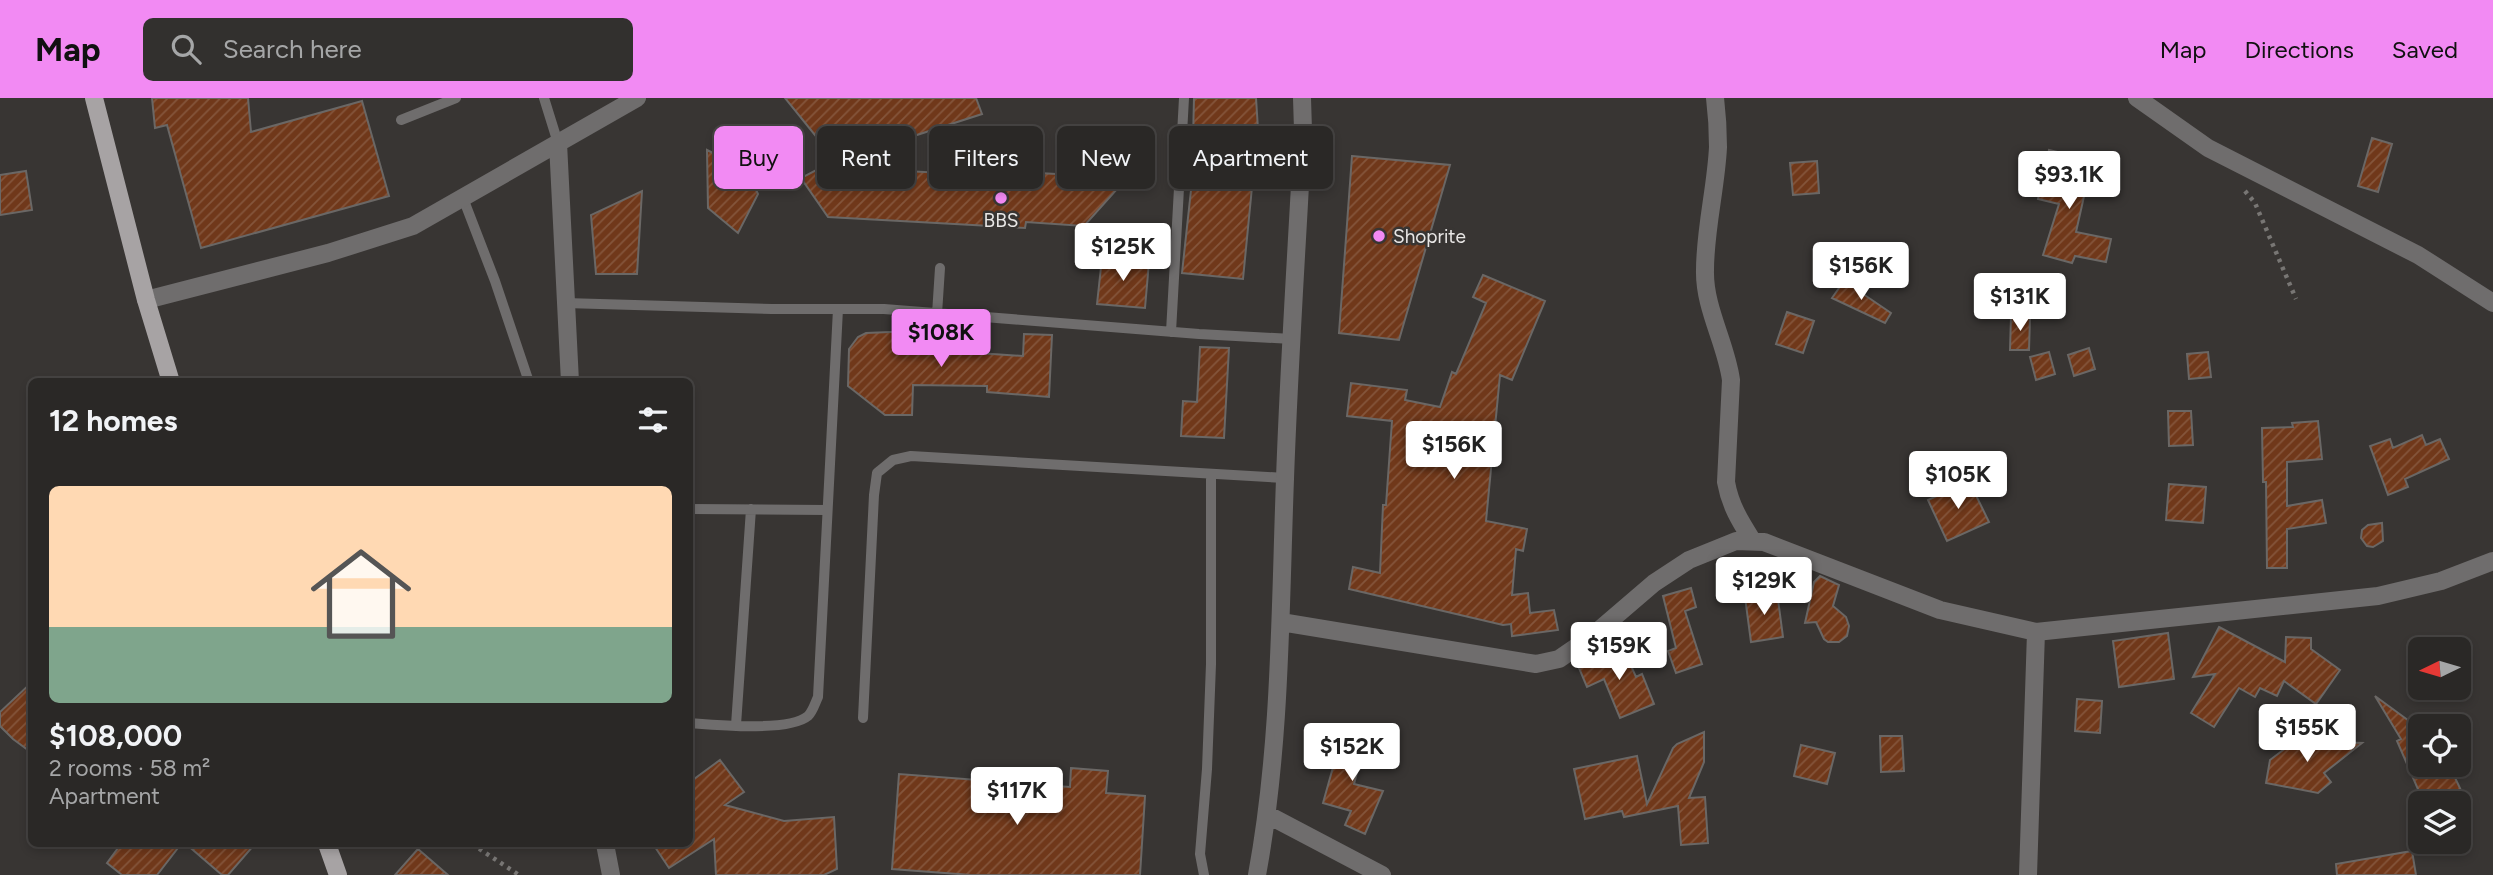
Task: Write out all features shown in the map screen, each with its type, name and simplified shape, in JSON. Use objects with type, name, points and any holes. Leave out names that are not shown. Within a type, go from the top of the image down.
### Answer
[{"type":"main road","points":[[94,98],[146,300],[170,378]]},
{"type":"main road","points":[[328,847],[338,875]]},
{"type":"street","points":[[146,300],[328,253],[413,226],[637,98]]},
{"type":"street","points":[[1256,875],[1268,815],[1280,622],[1303,130],[1302,98]]},
{"type":"street","points":[[1715,98],[1717,148],[1706,243],[1706,290],[1731,380],[1726,482],[1734,513],[1752,540]]},
{"type":"street","points":[[2137,98],[2208,148],[2418,256],[2493,303]]},
{"type":"street","points":[[558,143],[570,378]]},
{"type":"street","points":[[1280,622],[1536,664],[1559,659],[1591,637],[1654,583],[1689,560],[1736,541],[1752,540],[1764,542],[1940,610],[2036,632],[2378,596],[2441,581],[2493,561]]},
{"type":"street","points":[[2028,875],[2036,632]]},
{"type":"street","points":[[1268,815],[1382,875]]},
{"type":"street","points":[[606,847],[611,875]]},
{"type":"lane","points":[[401,120],[456,98]]},
{"type":"lane","points":[[544,98],[558,143]]},
{"type":"lane","points":[[1171,332],[1184,98]]},
{"type":"lane","points":[[463,198],[529,378]]},
{"type":"lane","points":[[937,314],[940,268]]},
{"type":"lane","points":[[565,303],[772,310],[884,309],[1292,339]]},
{"type":"lane","points":[[693,723],[779,725],[802,720],[811,713],[818,697],[838,309]]},
{"type":"lane","points":[[863,718],[874,495],[877,473],[894,460],[911,456],[1285,478]]},
{"type":"lane","points":[[1203,875],[1200,854],[1211,664],[1211,474]]},
{"type":"lane","points":[[693,509],[827,510]]},
{"type":"lane","points":[[736,725],[751,509]]},
{"type":"path","points":[[2240,185],[2255,203],[2296,299]]},
{"type":"path","points":[[477,847],[519,875]]},
{"type":"building","points":[[152,98],[248,98],[251,132],[362,101],[389,196],[201,248],[167,125],[155,128]]},
{"type":"building","points":[[785,98],[976,98],[982,114],[945,126],[929,126],[929,131],[915,136],[915,126],[817,126],[817,138]]},
{"type":"building","points":[[1194,98],[1256,98],[1258,126],[1193,126]]},
{"type":"building","points":[[2372,138],[2392,144],[2378,192],[2358,186]]},
{"type":"building","points":[[707,150],[714,154],[714,189],[756,189],[758,194],[738,233],[708,208]]},
{"type":"building","points":[[2049,150],[2083,158],[2080,172],[2089,174],[2076,232],[2111,239],[2106,262],[2075,256],[2072,263],[2043,255],[2059,204],[2038,199]]},
{"type":"building","points":[[1352,156],[1450,165],[1399,340],[1339,333]]},
{"type":"building","points":[[1817,161],[1819,193],[1793,195],[1790,163]]},
{"type":"building","points":[[817,170],[817,189],[915,189],[915,172],[929,172],[929,189],[1043,189],[1043,173],[1057,174],[1057,189],[1117,189],[1084,226],[1026,222],[1025,228],[828,217],[803,177]]},
{"type":"building","points":[[26,171],[32,210],[0,215],[0,175]]},
{"type":"building","points":[[1191,189],[1252,189],[1243,279],[1182,273]]},
{"type":"building","points":[[642,191],[637,274],[596,274],[591,215]]},
{"type":"building","points":[[1102,258],[1149,262],[1145,308],[1097,304]]},
{"type":"building","points":[[1483,275],[1545,301],[1512,380],[1500,375],[1486,521],[1527,529],[1523,551],[1516,549],[1512,595],[1528,593],[1530,613],[1554,610],[1558,630],[1512,636],[1511,624],[1503,625],[1349,589],[1353,567],[1380,573],[1383,505],[1386,505],[1392,421],[1347,416],[1351,383],[1407,390],[1405,400],[1440,407],[1452,372],[1456,374],[1486,303],[1473,297]]},
{"type":"building","points":[[1844,281],[1891,313],[1885,323],[1832,298]]},
{"type":"building","points":[[1787,312],[1814,321],[1803,353],[1776,344]]},
{"type":"building","points":[[2011,316],[2030,317],[2029,350],[2010,350]]},
{"type":"building","points":[[914,331],[914,349],[978,349],[978,353],[1023,356],[1024,334],[1052,335],[1049,397],[987,392],[987,386],[913,385],[912,415],[885,415],[848,386],[849,349],[858,337],[866,333]]},
{"type":"building","points":[[1200,347],[1229,348],[1224,438],[1181,436],[1183,401],[1197,402]]},
{"type":"building","points":[[2089,348],[2095,369],[2074,376],[2068,355]]},
{"type":"building","points":[[2049,352],[2055,374],[2036,380],[2030,357]]},
{"type":"building","points":[[2208,352],[2211,377],[2189,379],[2187,354]]},
{"type":"building","points":[[2168,411],[2191,411],[2193,445],[2169,446]]},
{"type":"building","points":[[2318,421],[2322,459],[2287,462],[2287,506],[2322,500],[2326,523],[2287,529],[2287,568],[2267,568],[2262,428],[2293,427],[2292,423]]},
{"type":"building","points":[[2422,435],[2426,445],[2440,439],[2449,459],[2405,479],[2408,487],[2388,495],[2370,446],[2390,439],[2393,448]]},
{"type":"building","points":[[1969,481],[1989,522],[1947,541],[1928,500]]},
{"type":"building","points":[[2169,484],[2206,487],[2203,523],[2166,520]]},
{"type":"building","points":[[2382,523],[2383,541],[2373,547],[2367,546],[2361,538],[2362,530],[2368,525]]},
{"type":"building","points":[[1820,576],[1839,585],[1833,606],[1846,617],[1849,626],[1847,636],[1839,642],[1828,642],[1824,639],[1816,622],[1805,623],[1814,582]]},
{"type":"building","points":[[1691,588],[1696,607],[1685,611],[1702,664],[1676,673],[1668,651],[1676,648],[1663,596]]},
{"type":"building","points":[[1777,592],[1783,637],[1751,642],[1745,597]]},
{"type":"building","points":[[2219,627],[2285,662],[2286,637],[2311,638],[2311,649],[2340,670],[2316,704],[2284,681],[2277,696],[2260,688],[2255,697],[2239,688],[2214,727],[2191,713],[2215,674],[2193,677]]},
{"type":"building","points":[[2168,633],[2174,679],[2119,687],[2113,641]]},
{"type":"building","points":[[1623,648],[1636,677],[1642,674],[1654,704],[1620,718],[1604,679],[1587,687],[1579,668]]},
{"type":"building","points":[[28,686],[28,750],[0,726],[0,712]]},
{"type":"building","points":[[2375,696],[2408,720],[2408,766],[2397,741],[2401,739]]},
{"type":"building","points":[[2077,699],[2102,701],[2100,733],[2075,731]]},
{"type":"building","points":[[1344,728],[1367,735],[1354,784],[1383,791],[1365,834],[1345,825],[1351,811],[1323,803]]},
{"type":"building","points":[[1704,732],[1704,762],[1689,798],[1705,797],[1708,843],[1681,845],[1678,806],[1624,817],[1622,811],[1585,819],[1574,769],[1637,756],[1647,804],[1673,748]]},
{"type":"building","points":[[1880,736],[1902,736],[1904,771],[1881,772]]},
{"type":"building","points":[[2295,741],[2362,743],[2324,773],[2331,782],[2318,793],[2266,783],[2270,760]]},
{"type":"building","points":[[1801,745],[1835,753],[1827,784],[1794,776]]},
{"type":"building","points":[[720,760],[744,792],[725,805],[784,821],[834,817],[837,869],[824,875],[716,875],[714,839],[669,868],[655,847],[693,847],[693,780]]},
{"type":"building","points":[[1071,768],[1108,771],[1106,793],[1145,796],[1140,875],[971,875],[892,869],[899,774],[1070,787]]},
{"type":"building","points":[[2413,777],[2455,777],[2461,791],[2419,791]]},
{"type":"building","points":[[119,847],[179,847],[157,875],[122,875],[107,863]]},
{"type":"building","points":[[189,847],[252,847],[228,875],[222,875]]},
{"type":"building","points":[[418,849],[448,875],[395,875]]},
{"type":"building","points":[[2408,852],[2412,854],[2416,875],[2337,875],[2336,864]]},
{"type":"place","name":"BBS","points":[[1001,198]]},
{"type":"place","name":"Shoprite","points":[[1379,236]]}]
